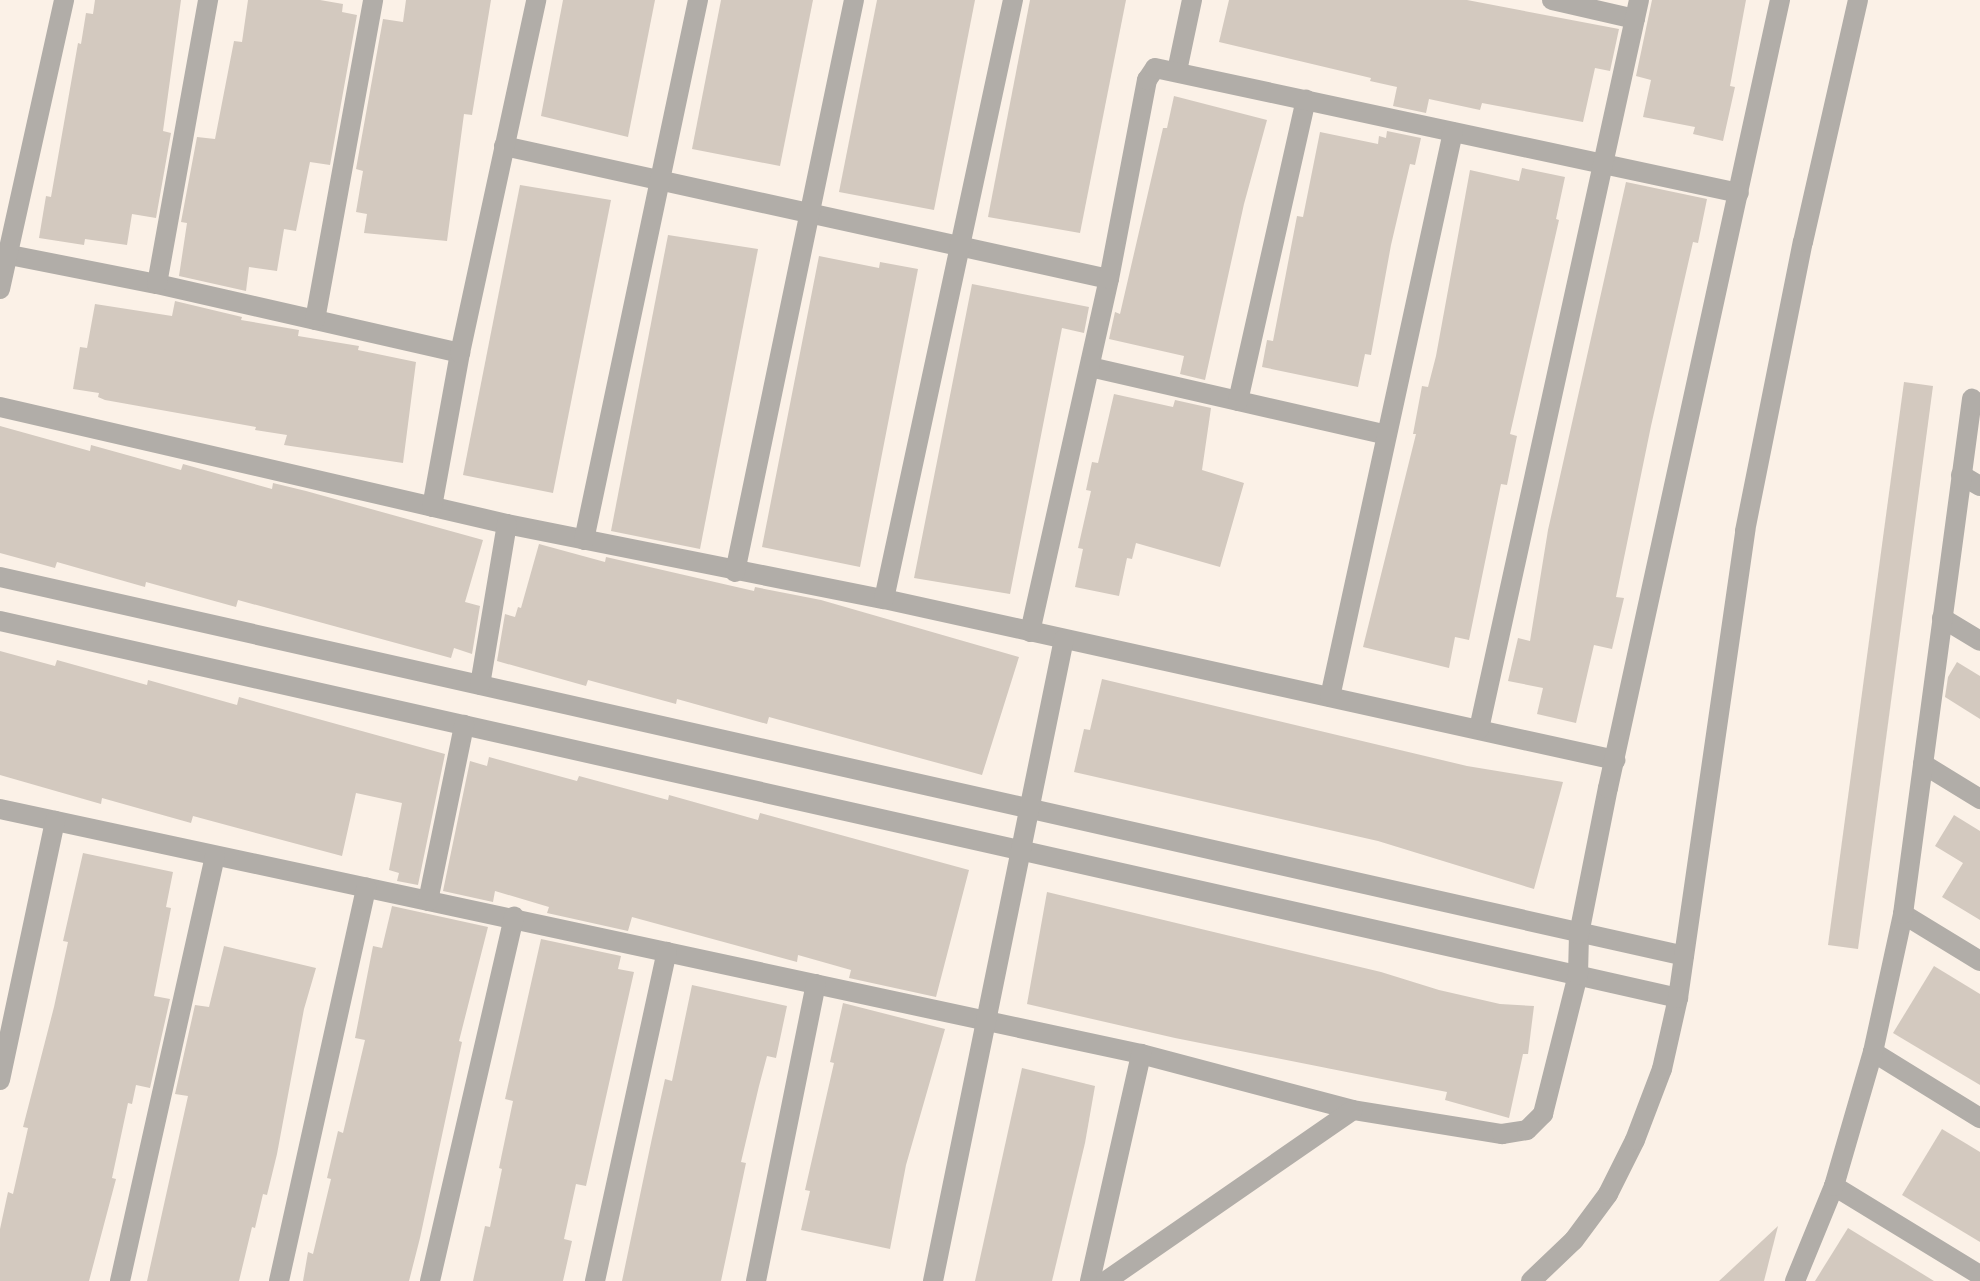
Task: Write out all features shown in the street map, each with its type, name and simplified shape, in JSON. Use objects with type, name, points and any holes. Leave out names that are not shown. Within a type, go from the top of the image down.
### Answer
[{"type":"street","points":[[0,289],[3,254],[64,0]]},
{"type":"street","points":[[157,284],[208,0]]},
{"type":"street","points":[[315,320],[373,0]]},
{"type":"street","points":[[432,507],[460,353],[536,0]]},
{"type":"street","points":[[584,540],[698,0]]},
{"type":"street","points":[[735,572],[854,0]]},
{"type":"street","points":[[884,599],[1013,0]]},
{"type":"street","points":[[1177,71],[1192,0]]},
{"type":"street","points":[[1479,729],[1637,10],[1552,0]]},
{"type":"street","points":[[0,809],[1141,1054],[1353,1110],[1502,1134],[1527,1130],[1543,1114],[1578,975],[1579,934],[1615,760],[1780,0]]},
{"type":"street","points":[[1531,1281],[1574,1240],[1608,1194],[1635,1140],[1662,1069],[1678,998],[1745,531],[1803,242],[1858,0]]},
{"type":"street","points":[[1030,632],[1109,279],[1147,80],[1155,68],[1739,193]]},
{"type":"street","points":[[1238,401],[1306,100]]},
{"type":"street","points":[[1330,697],[1453,132]]},
{"type":"street","points":[[504,146],[1109,279]]},
{"type":"street","points":[[3,254],[157,284],[460,353]]},
{"type":"street","points":[[1090,367],[1386,435]]},
{"type":"street","points":[[1795,1281],[1834,1186],[1873,1052],[1903,914],[1972,399]]},
{"type":"street","points":[[0,407],[507,524],[735,572],[884,599],[1615,760]]},
{"type":"street","points":[[1961,475],[1980,486]]},
{"type":"street","points":[[480,685],[507,524]]},
{"type":"street","points":[[0,577],[1684,956]]},
{"type":"street","points":[[1942,618],[1980,641]]},
{"type":"street","points":[[0,621],[1678,998]]},
{"type":"street","points":[[933,1281],[1064,639]]},
{"type":"street","points":[[428,901],[464,725]]},
{"type":"street","points":[[1923,764],[1980,799]]},
{"type":"street","points":[[0,1080],[55,821]]},
{"type":"street","points":[[120,1281],[215,856]]},
{"type":"street","points":[[279,1281],[366,888]]},
{"type":"street","points":[[1903,914],[1980,961]]},
{"type":"street","points":[[430,1281],[514,917]]},
{"type":"street","points":[[595,1281],[667,952]]},
{"type":"street","points":[[756,1281],[816,984]]},
{"type":"street","points":[[1873,1052],[1980,1118]]},
{"type":"street","points":[[1090,1281],[1141,1054]]},
{"type":"street","points":[[1106,1281],[1353,1110]]},
{"type":"street","points":[[1834,1186],[1980,1275]]},
{"type":"building","points":[[95,0],[181,0],[163,131],[171,133],[156,218],[132,214],[127,245],[85,239],[84,245],[39,238],[46,196],[51,197],[78,43],[81,44],[86,13],[93,14]]},
{"type":"building","points":[[248,0],[320,0],[343,4],[342,12],[357,15],[330,165],[310,162],[296,231],[284,229],[277,271],[249,267],[246,291],[179,276],[187,223],[181,222],[197,137],[215,139],[234,41],[242,42]]},
{"type":"building","points":[[406,0],[491,0],[472,115],[464,114],[447,241],[364,233],[367,214],[356,212],[363,171],[356,169],[383,19],[403,22]]},
{"type":"building","points":[[563,0],[655,0],[628,137],[541,116]]},
{"type":"building","points":[[721,0],[813,0],[780,166],[692,149]]},
{"type":"building","points":[[877,0],[975,0],[934,210],[839,192]]},
{"type":"building","points":[[1030,0],[1126,0],[1080,233],[988,217]]},
{"type":"building","points":[[1229,0],[1467,0],[1619,29],[1610,71],[1595,68],[1583,122],[1482,103],[1480,110],[1429,99],[1426,113],[1393,106],[1397,87],[1370,81],[1371,78],[1219,42]]},
{"type":"building","points":[[1652,0],[1746,0],[1730,86],[1735,87],[1723,141],[1693,134],[1695,127],[1643,117],[1651,80],[1636,76]]},
{"type":"building","points":[[1174,96],[1267,120],[1244,204],[1205,380],[1180,374],[1184,356],[1109,339],[1115,312],[1120,314],[1163,128],[1167,128]]},
{"type":"building","points":[[1387,131],[1421,138],[1415,165],[1410,164],[1391,245],[1371,355],[1365,354],[1358,387],[1262,367],[1267,340],[1273,341],[1297,216],[1303,217],[1320,132],[1378,144],[1379,136],[1386,138]]},
{"type":"building","points":[[1522,168],[1565,177],[1556,219],[1559,220],[1510,434],[1517,436],[1507,485],[1501,484],[1469,640],[1455,637],[1449,668],[1363,647],[1416,434],[1413,434],[1422,386],[1428,387],[1436,356],[1470,170],[1519,181]]},
{"type":"building","points":[[1626,182],[1707,199],[1698,243],[1693,242],[1651,426],[1616,597],[1624,598],[1612,649],[1594,645],[1576,723],[1537,714],[1543,688],[1508,681],[1518,638],[1530,641],[1548,530]]},
{"type":"building","points":[[520,185],[611,200],[553,493],[463,475]]},
{"type":"building","points":[[668,235],[758,249],[700,549],[611,531]]},
{"type":"building","points":[[819,256],[879,268],[880,262],[918,269],[860,567],[762,547]]},
{"type":"building","points":[[972,284],[1089,307],[1084,333],[1062,328],[1010,594],[914,578]]},
{"type":"building","points":[[175,301],[242,317],[241,320],[299,330],[298,336],[359,346],[358,350],[416,362],[403,463],[284,445],[287,435],[105,400],[98,397],[99,393],[73,389],[80,347],[87,348],[95,304],[172,316]]},
{"type":"building","points":[[1904,382],[1933,386],[1858,949],[1828,945]]},
{"type":"building","points":[[1114,394],[1173,407],[1175,400],[1211,408],[1202,470],[1244,483],[1220,567],[1136,543],[1132,559],[1127,558],[1119,596],[1075,587],[1083,549],[1078,548],[1091,491],[1086,490],[1092,462],[1098,463]]},
{"type":"building","points":[[0,426],[90,451],[91,445],[181,470],[183,464],[272,489],[273,483],[483,540],[465,602],[480,606],[472,654],[454,648],[451,658],[238,600],[236,607],[146,582],[145,587],[57,562],[55,568],[0,553]]},
{"type":"building","points":[[539,544],[605,562],[606,557],[754,591],[755,587],[821,600],[1019,657],[982,775],[769,717],[767,724],[677,699],[676,704],[588,680],[586,686],[497,661],[505,614],[515,617],[518,607],[521,608]]},
{"type":"building","points":[[0,651],[55,666],[57,660],[147,685],[148,680],[237,705],[239,697],[445,754],[418,885],[397,881],[399,873],[389,870],[402,803],[356,793],[342,856],[193,816],[191,823],[102,798],[101,804],[0,775]]},
{"type":"building","points":[[1957,662],[1980,676],[1980,719],[1945,697],[1948,677]]},
{"type":"building","points":[[1102,679],[1467,766],[1563,782],[1534,889],[1378,841],[1074,772],[1084,729],[1090,730]]},
{"type":"building","points":[[489,757],[577,781],[579,776],[668,800],[669,795],[758,820],[760,813],[969,870],[936,997],[849,978],[851,970],[798,955],[797,962],[632,917],[628,931],[547,913],[549,907],[495,891],[493,902],[443,891],[470,761],[487,766]]},
{"type":"building","points":[[1954,815],[1980,831],[1980,920],[1942,897],[1963,863],[1935,846]]},
{"type":"building","points":[[83,853],[173,872],[166,907],[171,908],[154,996],[170,999],[150,1088],[136,1085],[132,1104],[128,1103],[112,1178],[116,1179],[89,1281],[0,1281],[0,1229],[8,1192],[13,1194],[28,1128],[23,1127],[54,1007],[68,942],[63,941]]},
{"type":"building","points":[[1047,892],[1381,972],[1439,990],[1500,1004],[1534,1006],[1528,1054],[1523,1054],[1509,1118],[1445,1100],[1447,1092],[1175,1038],[1027,1004]]},
{"type":"building","points":[[392,906],[488,927],[459,1041],[462,1042],[420,1238],[409,1281],[303,1281],[308,1252],[313,1254],[331,1179],[327,1178],[338,1131],[343,1133],[365,1040],[355,1038],[373,946],[382,948]]},
{"type":"building","points":[[541,939],[621,956],[618,969],[634,972],[586,1186],[576,1184],[564,1239],[572,1241],[563,1281],[473,1281],[485,1226],[490,1227],[502,1169],[499,1168],[513,1101],[505,1099]]},
{"type":"building","points":[[224,946],[316,968],[304,1009],[277,1154],[267,1195],[263,1194],[255,1228],[252,1227],[239,1281],[147,1281],[188,1096],[175,1094],[195,1005],[209,1007]]},
{"type":"building","points":[[1934,966],[1980,994],[1980,1085],[1893,1033]]},
{"type":"building","points":[[692,985],[787,1006],[776,1058],[767,1056],[759,1086],[741,1162],[746,1163],[721,1281],[622,1281],[665,1079],[672,1081]]},
{"type":"building","points":[[843,1003],[945,1029],[906,1165],[890,1249],[801,1230],[810,1191],[805,1190],[834,1063],[830,1062]]},
{"type":"building","points":[[1022,1068],[1095,1086],[1085,1143],[1052,1281],[975,1281]]},
{"type":"building","points":[[1942,1129],[1980,1152],[1980,1242],[1902,1195]]},
{"type":"building","points":[[1778,1226],[1764,1281],[1719,1281]]},
{"type":"building","points":[[1848,1228],[1934,1281],[1815,1281]]}]
